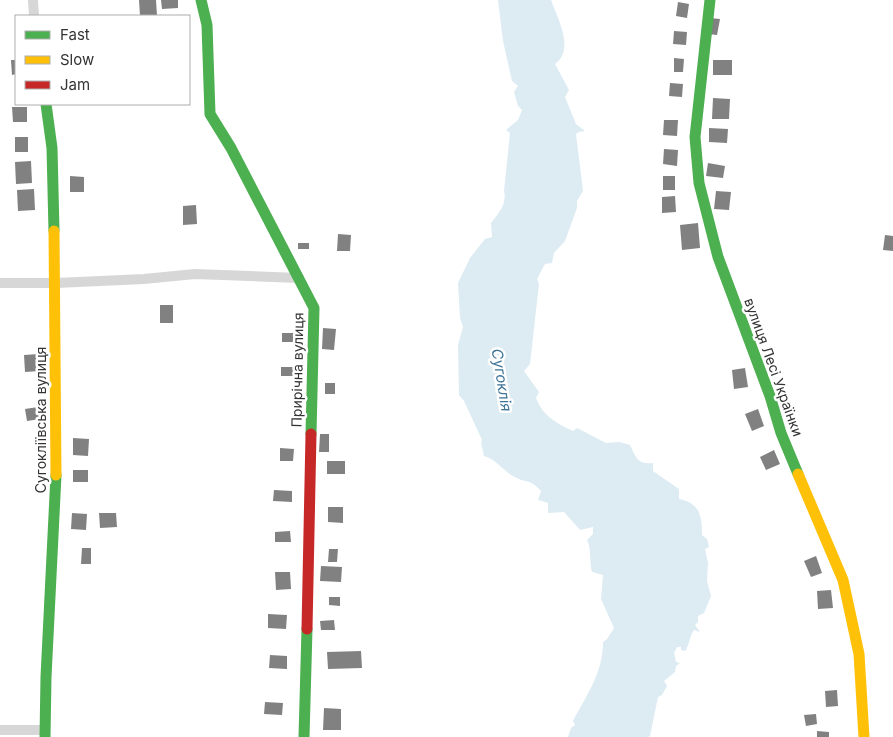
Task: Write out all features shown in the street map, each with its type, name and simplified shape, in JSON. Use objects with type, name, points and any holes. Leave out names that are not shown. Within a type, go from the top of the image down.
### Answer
[{"type":"street","points":[[33,0],[34,15]]},
{"type":"street","name":"Прирічна вулиця","points":[[202,0],[207,25],[210,114],[231,148],[314,308],[304,737]]},
{"type":"street","name":"вулиця Лесі Українки","points":[[710,0],[695,137],[699,183],[718,257],[770,396],[781,433],[843,580],[859,654],[864,737]]},
{"type":"street","name":"Сугокліївська вулиця","points":[[45,733],[57,465],[56,283],[52,148],[46,105]]},
{"type":"street","points":[[0,283],[56,283],[144,279],[195,274],[299,278]]},
{"type":"street","points":[[0,730],[45,733]]},
{"type":"water","name":"Сугоклія","points":[[498,0],[551,0],[561,25],[564,43],[564,51],[561,58],[555,64],[569,90],[565,97],[576,124],[585,131],[576,134],[583,191],[577,201],[577,208],[565,241],[554,253],[552,263],[545,264],[537,279],[539,284],[530,364],[524,371],[539,392],[536,398],[542,410],[556,422],[573,431],[577,428],[606,443],[619,442],[630,445],[638,460],[644,463],[653,463],[653,471],[679,489],[679,499],[696,507],[700,516],[702,535],[707,539],[709,547],[705,549],[708,563],[707,581],[711,596],[704,613],[698,616],[698,622],[695,625],[700,632],[694,630],[685,651],[681,650],[681,647],[677,647],[674,653],[676,662],[680,663],[676,666],[675,672],[664,681],[667,686],[662,695],[658,697],[650,736],[648,737],[568,737],[571,728],[575,725],[573,721],[597,674],[603,642],[614,628],[601,599],[603,575],[592,572],[591,568],[587,540],[593,534],[593,527],[580,530],[564,512],[548,513],[548,503],[538,500],[541,491],[537,487],[512,476],[493,460],[484,456],[482,440],[464,401],[459,395],[458,345],[463,327],[460,318],[458,283],[470,258],[485,239],[492,237],[491,223],[502,208],[505,196],[510,133],[506,130],[518,120],[522,110],[518,106],[514,92],[518,86],[512,81],[503,41]]},
{"type":"building","points":[[139,0],[156,0],[157,15],[140,15]]},
{"type":"building","points":[[161,0],[178,0],[178,8],[162,9]]},
{"type":"building","points":[[678,2],[689,4],[687,18],[676,16]]},
{"type":"building","points":[[710,18],[720,19],[717,35],[708,34]]},
{"type":"building","points":[[674,31],[687,32],[686,45],[673,44]]},
{"type":"building","points":[[674,58],[684,59],[683,72],[674,72]]},
{"type":"building","points":[[11,60],[15,60],[15,74],[12,75]]},
{"type":"building","points":[[713,60],[732,60],[732,75],[713,75]]},
{"type":"building","points":[[670,83],[683,84],[682,97],[669,96]]},
{"type":"building","points":[[713,98],[730,99],[729,119],[712,119]]},
{"type":"building","points":[[12,107],[27,107],[27,122],[13,122]]},
{"type":"building","points":[[664,120],[678,120],[677,136],[663,135]]},
{"type":"building","points":[[709,128],[728,129],[727,143],[709,142]]},
{"type":"building","points":[[15,137],[28,137],[28,152],[15,152]]},
{"type":"building","points":[[664,149],[678,150],[677,166],[663,164]]},
{"type":"building","points":[[31,161],[32,183],[16,184],[15,162]]},
{"type":"building","points":[[708,163],[725,166],[723,178],[706,176]]},
{"type":"building","points":[[70,176],[84,177],[84,192],[70,192]]},
{"type":"building","points":[[663,176],[675,176],[675,190],[663,190]]},
{"type":"building","points":[[34,189],[35,210],[18,211],[17,190]]},
{"type":"building","points":[[716,191],[731,192],[729,210],[714,209]]},
{"type":"building","points":[[675,196],[676,212],[662,213],[662,197]]},
{"type":"building","points":[[196,205],[197,224],[183,225],[183,206]]},
{"type":"building","points":[[698,223],[700,248],[682,250],[680,225]]},
{"type":"building","points":[[338,234],[351,235],[350,251],[337,251]]},
{"type":"building","points":[[885,235],[893,236],[893,251],[883,250]]},
{"type":"building","points":[[298,243],[309,243],[309,249],[298,249]]},
{"type":"building","points":[[160,305],[173,305],[173,323],[160,323]]},
{"type":"building","points":[[323,328],[336,329],[334,350],[322,349]]},
{"type":"building","points":[[282,333],[295,333],[295,342],[282,342]]},
{"type":"building","points":[[39,354],[40,371],[25,372],[24,355]]},
{"type":"building","points":[[281,367],[298,367],[298,376],[281,376]]},
{"type":"building","points":[[745,368],[748,387],[734,389],[732,370]]},
{"type":"building","points":[[325,383],[335,383],[335,394],[325,394]]},
{"type":"building","points":[[38,407],[40,419],[27,421],[25,409]]},
{"type":"building","points":[[758,409],[764,426],[752,431],[745,414]]},
{"type":"building","points":[[320,434],[329,434],[329,452],[319,452]]},
{"type":"building","points":[[73,438],[89,439],[88,456],[73,455]]},
{"type":"building","points":[[280,448],[294,449],[293,461],[280,461]]},
{"type":"building","points":[[774,450],[780,464],[766,470],[760,457]]},
{"type":"building","points":[[327,461],[345,461],[345,474],[327,474]]},
{"type":"building","points":[[73,470],[88,470],[88,482],[73,482]]},
{"type":"building","points":[[274,490],[292,491],[292,502],[273,501]]},
{"type":"building","points":[[328,507],[343,507],[343,523],[328,522]]},
{"type":"building","points":[[72,513],[87,514],[86,530],[71,529]]},
{"type":"building","points":[[99,513],[116,513],[117,527],[100,528]]},
{"type":"building","points":[[290,531],[291,542],[275,542],[275,532]]},
{"type":"building","points":[[82,548],[91,548],[91,564],[81,564]]},
{"type":"building","points":[[329,549],[338,549],[337,562],[328,562]]},
{"type":"building","points":[[816,556],[822,573],[811,577],[804,561]]},
{"type":"building","points":[[321,566],[342,567],[341,582],[320,581]]},
{"type":"building","points":[[275,572],[290,572],[291,589],[276,590]]},
{"type":"building","points":[[831,590],[833,608],[818,609],[817,591]]},
{"type":"building","points":[[329,597],[340,597],[340,606],[329,605]]},
{"type":"building","points":[[268,614],[287,615],[286,629],[268,628]]},
{"type":"building","points":[[334,620],[335,630],[321,630],[320,621]]},
{"type":"building","points":[[361,651],[362,668],[328,669],[327,652]]},
{"type":"building","points":[[270,655],[287,656],[287,669],[269,668]]},
{"type":"building","points":[[837,690],[838,706],[826,707],[825,691]]},
{"type":"building","points":[[265,702],[283,703],[282,715],[264,714]]},
{"type":"building","points":[[324,708],[341,709],[341,730],[323,730]]},
{"type":"building","points":[[816,714],[817,724],[806,726],[804,715]]},
{"type":"building","points":[[817,731],[829,732],[829,737],[817,737]]},
{"type":"traffic: fast","points":[[201,0],[207,25],[210,114],[231,148],[314,308],[311,434]]},
{"type":"traffic: fast","points":[[710,0],[695,137],[699,183],[718,257],[770,396],[781,433],[798,474]]},
{"type":"traffic: fast","points":[[46,105],[52,148],[54,231]]},
{"type":"traffic: fast","points":[[45,737],[46,677],[56,475]]},
{"type":"traffic: fast","points":[[304,737],[307,629]]},
{"type":"traffic: slow","points":[[54,231],[56,475]]},
{"type":"traffic: slow","points":[[798,474],[843,580],[859,654],[864,737]]},
{"type":"traffic: jam","points":[[307,629],[311,434]]}]
